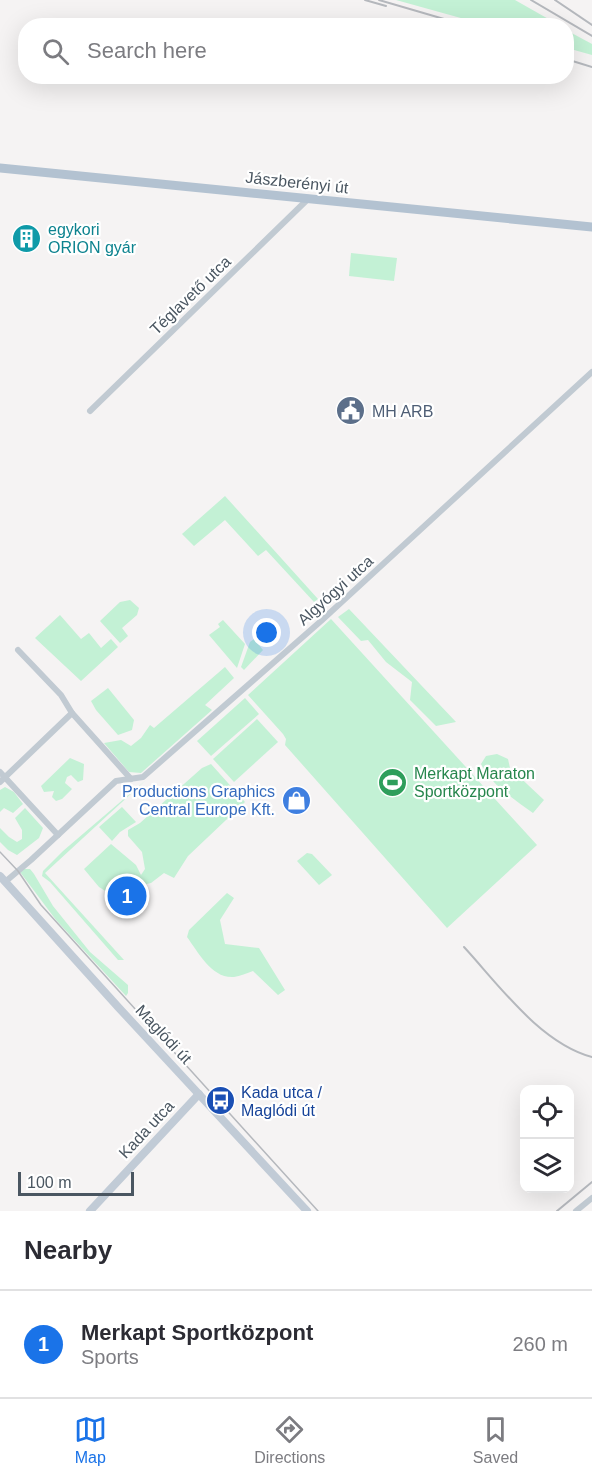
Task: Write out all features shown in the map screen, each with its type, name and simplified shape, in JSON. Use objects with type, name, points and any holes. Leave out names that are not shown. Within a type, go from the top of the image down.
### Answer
[{"type":"main road","name":"Jászberényi út","points":[[0,168],[592,227]]},
{"type":"street","name":"Téglavető utca","points":[[90,411],[308,199]]},
{"type":"street","name":"Algyógyi utca","points":[[3,879],[58,835],[116,781],[143,777],[321,621],[592,372]]},
{"type":"street","points":[[18,650],[61,695],[72,713],[131,779]]},
{"type":"street","points":[[3,780],[72,713]]},
{"type":"street","points":[[0,772],[3,780],[58,835]]},
{"type":"street","name":"Maglódi út","points":[[3,879],[307,1211]]},
{"type":"street","name":"Kada utca","points":[[90,1211],[199,1094]]},
{"type":"street","points":[[576,1211],[592,1198]]},
{"type":"green space","points":[[396,0],[515,0],[547,18],[461,18]]},
{"type":"green space","points":[[574,34],[592,44],[592,55],[574,50]]},
{"type":"green space","points":[[351,253],[397,258],[394,281],[349,276]]},
{"type":"green space","points":[[225,496],[318,599],[314,602],[266,550],[258,556],[225,520],[194,546],[182,534]]},
{"type":"green space","points":[[130,600],[139,608],[137,615],[122,628],[128,636],[120,643],[100,621],[120,602]]},
{"type":"green space","points":[[349,609],[456,722],[436,726],[410,700],[412,682],[386,662],[368,640],[361,641],[338,617]]},
{"type":"green space","points":[[60,615],[81,639],[89,633],[101,648],[111,639],[118,647],[81,681],[35,638]]},
{"type":"green space","points":[[331,619],[537,845],[447,928],[285,745],[286,739],[283,734],[248,695]]},
{"type":"green space","points":[[223,620],[245,644],[237,668],[209,635],[220,627],[218,624]]},
{"type":"green space","points":[[254,639],[263,650],[244,670],[241,667],[250,642]]},
{"type":"green space","points":[[225,667],[234,678],[205,705],[212,710],[141,773],[129,772],[104,743],[121,740],[131,746],[141,738],[150,725],[154,728]]},
{"type":"green space","points":[[108,688],[134,720],[132,730],[118,735],[96,710],[91,701]]},
{"type":"green space","points":[[245,698],[259,714],[211,756],[197,741]]},
{"type":"green space","points":[[257,719],[278,742],[234,782],[213,759]]},
{"type":"green space","points":[[497,754],[508,759],[510,768],[544,800],[533,813],[491,779],[481,764],[486,756]]},
{"type":"green space","points":[[70,758],[84,764],[83,780],[78,782],[71,775],[67,777],[65,783],[72,789],[62,799],[56,801],[52,797],[54,791],[44,792],[41,786]]},
{"type":"green space","points":[[211,764],[245,802],[188,856],[174,878],[164,873],[151,883],[142,885],[129,906],[99,887],[84,869],[111,844],[136,865],[141,875],[145,869],[142,852],[128,836],[128,830],[140,823],[202,768]]},
{"type":"green space","points":[[146,780],[45,873],[124,960],[118,960],[50,882],[42,876],[43,871],[63,851]]},
{"type":"green space","points":[[5,787],[14,792],[23,804],[13,813],[4,808],[0,812],[0,790]]},
{"type":"green space","points":[[122,807],[136,822],[120,832],[112,841],[99,827]]},
{"type":"green space","points":[[25,808],[43,828],[39,838],[17,855],[0,842],[0,828],[17,842],[22,839],[22,830],[15,818]]},
{"type":"green space","points":[[307,853],[312,854],[332,875],[319,885],[297,861]]},
{"type":"green space","points":[[22,869],[30,869],[53,906],[90,952],[128,985],[126,996],[56,920],[20,872]]},
{"type":"green space","points":[[227,893],[234,898],[220,920],[225,944],[259,948],[285,990],[278,995],[253,971],[234,977],[219,974],[206,963],[187,937],[189,930]]},
{"type":"tram line","points":[[0,852],[18,871],[41,905],[318,1211]]},
{"type":"railway","points":[[365,0],[386,6]]},
{"type":"railway","points":[[379,0],[441,18]]},
{"type":"railway","points":[[531,0],[562,18]]},
{"type":"railway","points":[[555,0],[592,25]]},
{"type":"railway","points":[[574,25],[592,36]]},
{"type":"railway","points":[[574,61],[592,67]]},
{"type":"railway","points":[[464,947],[506,995],[538,1026],[573,1050],[592,1057]]},
{"type":"railway","points":[[557,1211],[592,1182]]},
{"type":"place","name":"egykori ORION gyár","points":[[27,238]]},
{"type":"place","name":"MH ARB","points":[[351,411]]},
{"type":"place","name":"Merkapt Maraton Sportközpont","points":[[393,782]]},
{"type":"place","name":"Productions Graphics Central Europe Kft.","points":[[296,800]]},
{"type":"place","name":"Merkapt Sportközpont","points":[[127,896]]},
{"type":"place","name":"Kada utca / Maglódi út","points":[[220,1101]]}]
